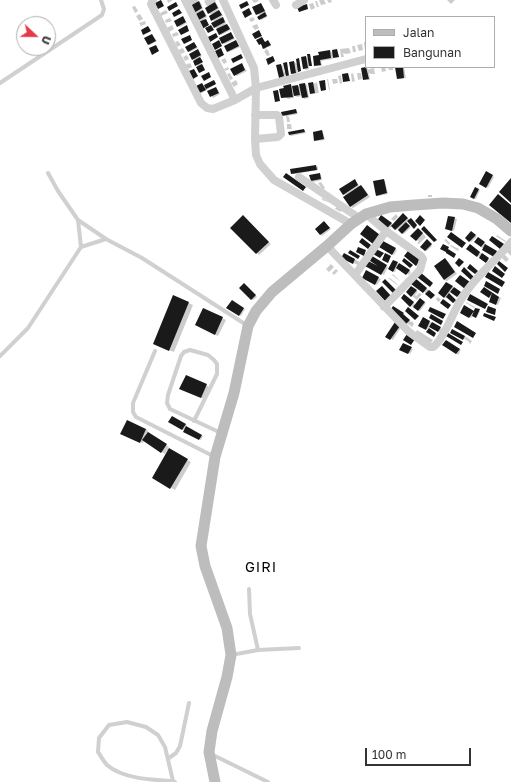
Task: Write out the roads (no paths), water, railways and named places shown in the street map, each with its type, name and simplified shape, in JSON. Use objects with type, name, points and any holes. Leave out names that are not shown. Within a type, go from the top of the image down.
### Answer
[{"type":"main road","points":[[215,782],[209,752],[212,731],[227,677],[231,655],[227,628],[205,566],[201,546],[215,457],[234,393],[248,326],[256,310],[272,292],[359,218],[390,207],[414,204],[463,204],[478,208],[511,231]]},
{"type":"street","points":[[152,0],[151,4],[201,103],[207,108],[213,109],[235,100],[256,88],[365,59]]},
{"type":"street","points":[[185,0],[235,100]]},
{"type":"street","points":[[223,0],[254,68],[256,88],[255,139],[256,155],[260,164],[274,180],[386,231],[423,259],[420,270],[384,307]]},
{"type":"street","points":[[296,6],[304,0]]},
{"type":"street","points":[[255,115],[277,115],[279,118],[281,134],[278,138],[255,139]]},
{"type":"street","points":[[299,177],[359,218]]},
{"type":"street","points":[[355,275],[386,231]]},
{"type":"street","points":[[327,246],[408,332],[433,348],[439,342],[459,302],[471,285],[511,242]]},
{"type":"lane","points":[[0,83],[102,14],[104,9],[101,0]]},
{"type":"lane","points":[[48,174],[78,220],[106,239],[142,258],[248,326]]},
{"type":"lane","points":[[78,220],[81,247]]},
{"type":"lane","points":[[0,356],[28,328],[81,247],[106,239]]},
{"type":"lane","points":[[194,421],[217,374],[214,360],[208,356],[190,350],[184,352],[181,356],[168,395],[167,403],[170,408],[194,421],[223,434]]},
{"type":"lane","points":[[155,351],[133,403],[133,412],[136,417],[215,457]]},
{"type":"lane","points":[[249,589],[250,614],[258,650]]},
{"type":"lane","points":[[231,655],[258,650],[299,648]]},
{"type":"lane","points":[[169,758],[176,753],[180,746],[189,703]]},
{"type":"lane","points":[[127,722],[146,727],[158,735],[165,747],[174,781],[149,780],[118,772],[106,764],[98,752],[99,738],[109,725],[127,722]]},
{"type":"lane","points":[[209,752],[268,782]]},
{"type":"district","name":"GIRI","points":[[261,568]]}]
